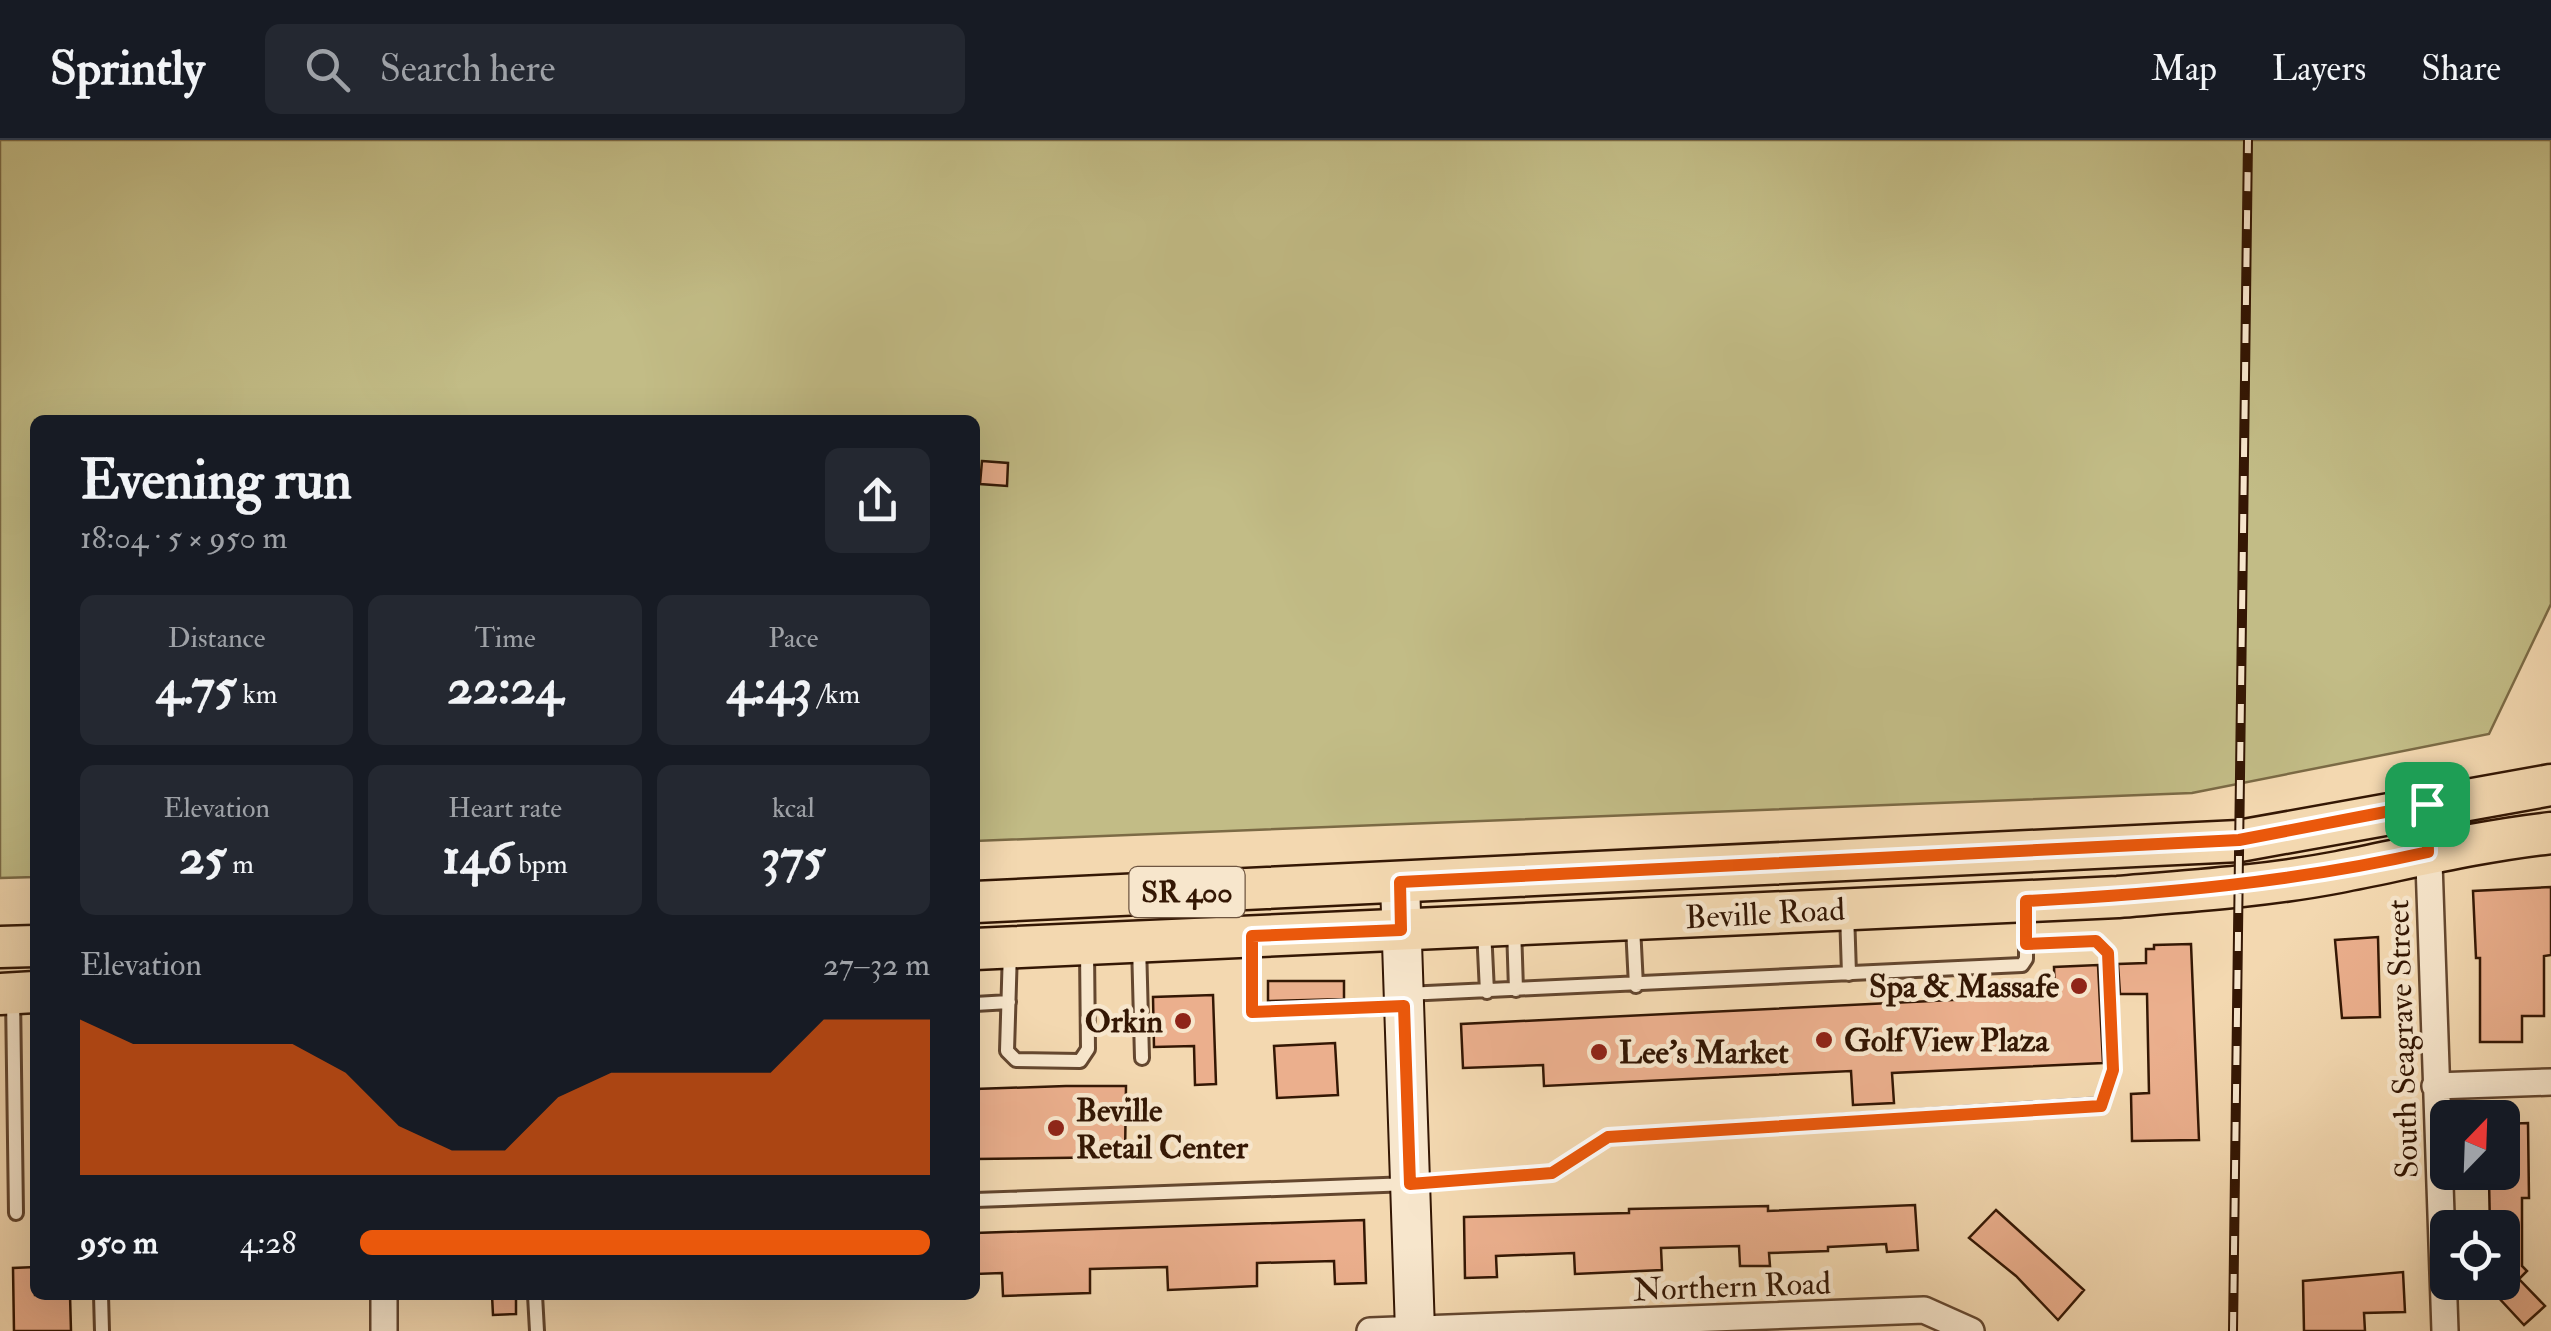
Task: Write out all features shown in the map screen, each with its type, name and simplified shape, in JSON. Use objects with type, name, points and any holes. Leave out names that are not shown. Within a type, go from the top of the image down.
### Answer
[{"type":"main road","name":"Beville Road","points":[[980,902],[2116,850],[2239,840],[2551,785]]},
{"type":"main road","name":"Beville Road","points":[[992,948],[2118,896],[2337,873],[2428,852],[2551,833]]},
{"type":"main road","points":[[0,947],[30,946]]},
{"type":"street","name":"South Seagrave Street","points":[[2427,804],[2445,1331]]},
{"type":"street","points":[[2116,850],[2118,896]]},
{"type":"street","points":[[1400,882],[1415,1330]]},
{"type":"street","points":[[2435,1086],[2551,1082]]},
{"type":"street","points":[[384,1300],[384,1331]]},
{"type":"street","name":"Northern Road","points":[[1370,1331],[1681,1326],[1924,1310],[1972,1331]]},
{"type":"lane","points":[[1252,936],[1252,1012],[1516,990],[2022,965],[2026,962],[2026,901]]},
{"type":"lane","points":[[1847,910],[1849,974]]},
{"type":"lane","points":[[1632,919],[1636,986]]},
{"type":"lane","points":[[1499,926],[1516,990]]},
{"type":"lane","points":[[1487,992],[1499,926]]},
{"type":"lane","points":[[980,1200],[1410,1184],[1552,1173],[1608,1137],[2101,1106],[2113,1070],[2108,953],[2096,941],[2026,944]]},
{"type":"lane","points":[[1139,942],[1142,1058]]},
{"type":"lane","points":[[992,948],[1009,1002],[1008,1050],[1016,1060],[1080,1061],[1088,1049],[1087,944]]},
{"type":"lane","points":[[16,993],[16,1213]]},
{"type":"lane","points":[[980,1004],[1009,1002]]},
{"type":"lane","points":[[101,1300],[102,1331]]},
{"type":"lane","points":[[535,1300],[537,1331]]},
{"type":"shaded area","points":[[0,140],[2551,140],[2551,604],[2489,734],[2192,793],[980,841],[980,415],[30,415],[30,877],[0,878]]},
{"type":"building","points":[[982,461],[1008,463],[1007,486],[980,484]]},
{"type":"building","points":[[2551,887],[2551,955],[2544,956],[2544,1016],[2522,1016],[2522,1042],[2480,1042],[2480,958],[2476,958],[2473,891]]},
{"type":"building","points":[[2378,937],[2380,1017],[2342,1018],[2335,940]]},
{"type":"building","points":[[2191,944],[2199,1140],[2132,1141],[2131,1094],[2149,1093],[2147,994],[2120,994],[2118,964],[2146,963],[2146,949],[2154,949],[2154,945]]},
{"type":"building","name":"GolfView Plaza","points":[[2098,965],[2103,1063],[1892,1073],[1894,1103],[1853,1105],[1851,1071],[1544,1086],[1543,1065],[1463,1068],[1461,1024],[2055,995],[2054,967]]},
{"type":"building","points":[[1268,981],[1344,981],[1344,999],[1268,1001]]},
{"type":"building","name":"Orkin","points":[[1213,995],[1216,1084],[1195,1085],[1194,1046],[1154,1047],[1153,997]]},
{"type":"building","points":[[1335,1043],[1338,1095],[1277,1098],[1274,1046]]},
{"type":"building","name":"Beville Retail Center","points":[[1126,1086],[1125,1157],[980,1159],[980,1089]]},
{"type":"building","points":[[2520,1123],[2528,1123],[2529,1198],[2522,1198],[2522,1266],[2527,1271],[2520,1278],[2520,1210],[2490,1210],[2489,1190],[2520,1190]]},
{"type":"building","points":[[1915,1205],[1918,1250],[1887,1252],[1886,1244],[1828,1247],[1828,1251],[1769,1253],[1770,1266],[1740,1266],[1739,1246],[1661,1248],[1662,1270],[1575,1274],[1574,1253],[1496,1256],[1497,1277],[1465,1278],[1464,1217],[1629,1213],[1629,1209],[1768,1206],[1768,1211]]},
{"type":"building","points":[[1996,1210],[2084,1290],[2058,1320],[2016,1276],[1969,1238]]},
{"type":"building","points":[[1364,1220],[1366,1283],[1335,1284],[1334,1261],[1257,1263],[1257,1286],[1168,1290],[1167,1267],[1090,1269],[1090,1293],[1003,1296],[1002,1273],[980,1274],[980,1233]]},
{"type":"building","points":[[30,1267],[30,1300],[70,1300],[71,1331],[14,1331],[13,1268]]},
{"type":"building","points":[[2403,1272],[2405,1312],[2364,1313],[2365,1331],[2304,1331],[2303,1281]]},
{"type":"building","points":[[2520,1280],[2545,1306],[2524,1325],[2501,1300],[2520,1300]]},
{"type":"building","points":[[492,1300],[516,1300],[516,1314],[493,1315]]},
{"type":"railway","points":[[2233,1331],[2248,140]]},
{"type":"place","name":"Spa & Massafe","points":[[2079,986]]},
{"type":"place","name":"Orkin","points":[[1183,1021]]},
{"type":"place","name":"GolfView Plaza","points":[[1824,1040]]},
{"type":"place","name":"Lee's Market","points":[[1599,1052]]},
{"type":"place","name":"Beville Retail Center","points":[[1056,1128]]},
{"type":"route","points":[[2427,804],[2428,852],[2337,873],[2239,886],[2026,901],[2026,944],[2096,941],[2108,953],[2113,1070],[2101,1106],[1608,1137],[1552,1173],[1410,1184],[1404,1006],[1252,1012],[1252,936],[1401,930],[1400,882],[2116,850],[2239,840],[2427,804]]}]
